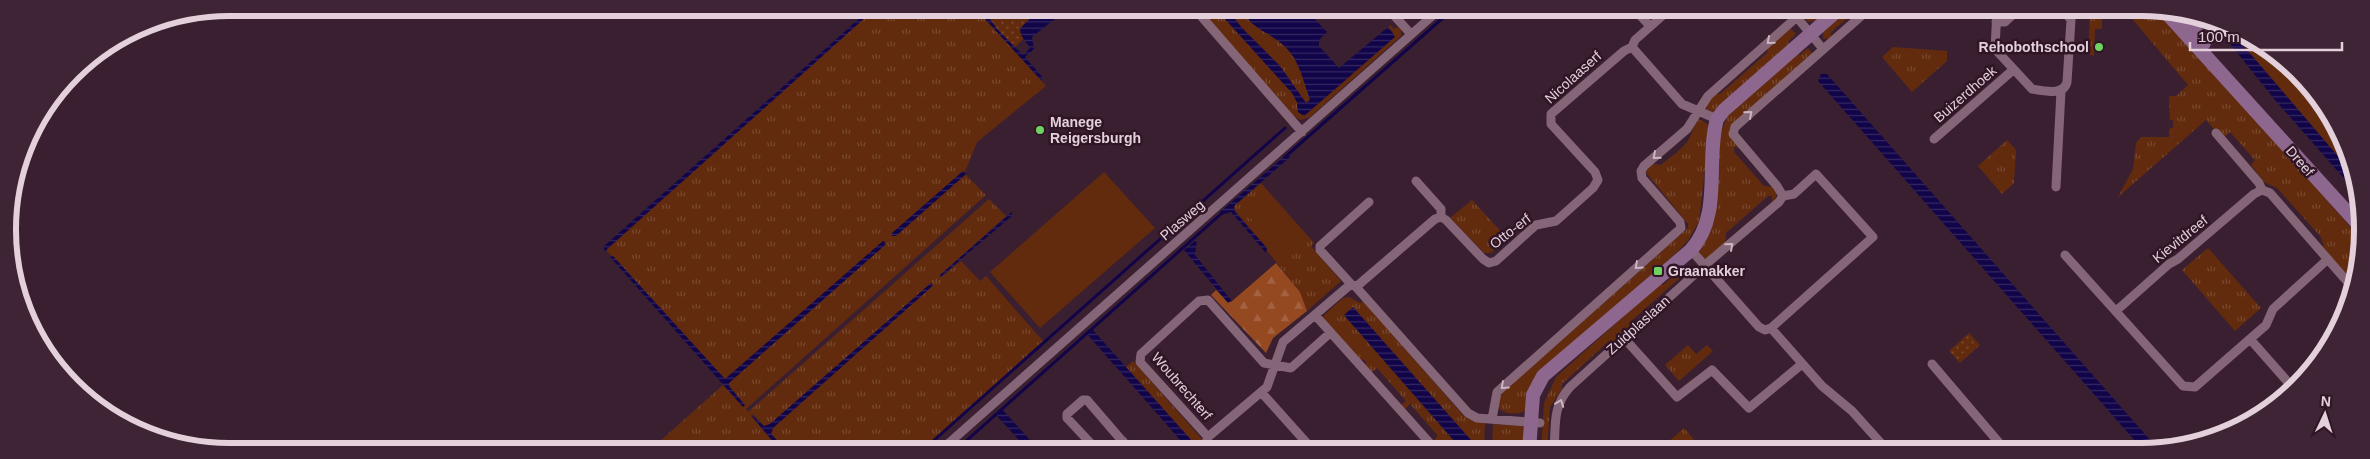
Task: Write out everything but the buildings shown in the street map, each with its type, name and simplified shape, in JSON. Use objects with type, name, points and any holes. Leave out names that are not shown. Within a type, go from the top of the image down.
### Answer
[{"type":"street","points":[[1201,16],[1302,132]]},
{"type":"street","points":[[1394,16],[1411,34]]},
{"type":"street","name":"Plasweg","points":[[949,443],[1432,16]]},
{"type":"street","points":[[1641,16],[1650,26]]},
{"type":"street","name":"Nicolaaserf","points":[[1598,180],[1595,172],[1552,124],[1551,114],[1624,51],[1632,47],[1635,40],[1662,16]]},
{"type":"street","points":[[1632,47],[1682,104],[1717,119],[1724,110],[1831,16]]},
{"type":"street","points":[[1691,250],[1759,327],[1765,330],[1770,328],[1873,237],[1816,174],[1794,194],[1783,196],[1778,186],[1733,134],[1733,131],[1861,16]]},
{"type":"street","points":[[1996,16],[1995,49],[2013,70],[2032,89],[2061,91],[2066,88],[2067,82],[2071,20],[2068,16]]},
{"type":"street","points":[[1996,22],[2005,22],[2011,16]]},
{"type":"street","points":[[1492,419],[1497,392],[1681,228],[1680,222],[1642,178],[1641,171],[1687,129],[1708,96],[1797,17],[1823,49]]},
{"type":"street","name":"Dreef","points":[[2171,18],[2223,77],[2250,103]]},
{"type":"street","name":"Dreef","points":[[2188,22],[2250,103],[2353,219]]},
{"type":"street","name":"Buizerdhoek","points":[[1934,139],[2013,70]]},
{"type":"street","points":[[2056,186],[2061,91]]},
{"type":"street","name":"Zuidplaslaan","points":[[1537,443],[1533,395],[1543,376],[1575,351],[1691,250],[1703,234],[1708,217],[1717,119]]},
{"type":"street","points":[[2216,133],[2259,182],[2262,190],[2270,193],[2347,281]]},
{"type":"street","name":"Otto-erf","points":[[1416,180],[1440,208],[1441,217],[1446,220],[1482,260],[1489,263],[1496,261],[1536,225],[1556,222],[1594,188],[1598,180]]},
{"type":"street","name":"Kievitdreef","points":[[2116,311],[2169,264],[2178,260],[2254,194],[2262,190]]},
{"type":"street","name":"Zuidplaslaan","points":[[1555,443],[1557,408],[1560,398],[1705,265],[1779,202],[1783,196]]},
{"type":"street","points":[[1369,202],[1320,246],[1320,250],[1468,413],[1476,418],[1535,422]]},
{"type":"street","points":[[1354,286],[1435,218],[1441,217]]},
{"type":"street","points":[[2065,255],[2183,386],[2189,388],[2195,387],[2266,325],[2273,309],[2328,259]]},
{"type":"street","name":"Woubrechterf","points":[[1206,443],[1208,437],[1261,392],[1270,380],[1283,342],[1354,286]]},
{"type":"street","name":"Woubrechterf","points":[[1208,437],[1140,362],[1141,354],[1199,301],[1208,300],[1264,363],[1275,366]]},
{"type":"street","points":[[1315,315],[1430,443]]},
{"type":"street","points":[[1770,328],[1822,386],[1852,411],[1881,443]]},
{"type":"street","points":[[1275,366],[1291,368],[1330,333]]},
{"type":"street","points":[[1624,338],[1677,397],[1712,370],[1749,408],[1802,364]]},
{"type":"street","points":[[2250,339],[2288,383]]},
{"type":"street","points":[[1932,364],[1992,432],[1999,443]]},
{"type":"street","points":[[1261,392],[1307,443]]},
{"type":"street","points":[[1090,443],[1067,418],[1067,414],[1083,400],[1087,400],[1123,442]]},
{"type":"street","name":"Zuidplaslaan","points":[[1531,443],[1535,422]]},
{"type":"green space","points":[[867,16],[982,16],[1046,86],[977,142],[965,172],[963,171],[892,235],[965,174],[986,195],[746,409],[748,412],[989,199],[1006,216],[940,275],[942,277],[961,261],[980,281],[986,276],[1043,341],[932,443],[779,443],[771,434],[773,428],[927,291],[933,285],[931,283],[770,424],[764,426],[753,414],[751,416],[774,443],[658,443],[723,385],[743,407],[744,405],[729,386],[729,383],[885,245],[886,241],[725,379],[607,251],[607,247]]},
{"type":"green space","points":[[983,16],[1047,16],[1013,49]]},
{"type":"green space","points":[[1204,16],[1222,16],[1292,93],[1297,102],[1298,112],[1304,116],[1346,80],[1394,33],[1388,27],[1390,25],[1394,29],[1397,27],[1401,30],[1401,36],[1310,117],[1300,120],[1293,115]]},
{"type":"green space","points":[[1233,16],[1247,16],[1289,50],[1299,67],[1310,100],[1306,103],[1280,66],[1242,28]]},
{"type":"green space","points":[[1821,16],[1817,20],[1808,22],[1804,17]]},
{"type":"green space","points":[[1839,16],[1850,16],[1831,32],[1831,38],[1823,39],[1823,31]]},
{"type":"green space","points":[[2090,16],[2103,16],[2102,29],[2095,29],[2094,56],[2088,54]]},
{"type":"green space","points":[[2130,16],[2166,18],[2354,232],[2348,277],[2324,248],[2321,237],[2277,188],[2264,182],[2251,165],[2255,160],[2230,132],[2222,139],[2206,120],[2118,197],[2133,169],[2136,143],[2141,137],[2169,137],[2170,128],[2173,128],[2173,120],[2170,120],[2169,96],[2176,96],[2188,85]]},
{"type":"green space","points":[[1790,28],[1796,34],[1788,42],[1789,44],[1713,112],[1707,110],[1706,106],[1714,94],[1720,94],[1767,53],[1768,47]]},
{"type":"green space","points":[[2239,40],[2270,60],[2301,89],[2318,111],[2332,135],[2342,161]]},
{"type":"green space","points":[[1893,47],[1947,51],[1947,61],[1912,92],[1882,57]]},
{"type":"green space","points":[[1808,48],[1812,53],[1729,129],[1729,133],[1740,148],[1734,147],[1734,152],[1764,186],[1775,187],[1776,197],[1772,202],[1772,196],[1768,196],[1726,233],[1725,244],[1707,259],[1700,257],[1698,250],[1708,237],[1713,221],[1716,204],[1719,147],[1723,129],[1730,113],[1798,53],[1800,55]]},
{"type":"green space","points":[[1699,119],[1709,125],[1709,132],[1699,221],[1689,239],[1677,252],[1544,370],[1527,410],[1512,414],[1498,408],[1499,398],[1503,392],[1688,228],[1688,224],[1644,170],[1653,164],[1661,165],[1681,148],[1688,141]]},
{"type":"green space","points":[[2007,140],[2016,150],[2014,183],[2002,194],[1978,166]]},
{"type":"green space","points":[[1104,172],[1155,228],[1040,328],[990,272]]},
{"type":"green space","points":[[1261,183],[1314,243],[1311,246],[1341,281],[1307,311],[1300,292],[1234,209],[1234,206]]},
{"type":"green space","points":[[1269,194],[1303,233],[1280,253],[1246,213]]},
{"type":"green space","points":[[1472,200],[1507,238],[1491,253],[1484,253],[1450,218]]},
{"type":"green space","points":[[2208,248],[2261,308],[2235,331],[2182,270]]},
{"type":"green space","points":[[1276,263],[1300,292],[1307,311],[1273,338],[1266,353],[1211,295],[1216,290],[1228,302],[1231,302]]},
{"type":"green space","points":[[1684,267],[1690,275],[1683,275],[1629,323],[1629,329],[1614,342],[1608,342],[1562,384],[1562,389],[1550,407],[1548,443],[1542,443],[1544,403],[1556,377],[1661,283],[1663,285]]},
{"type":"green space","points":[[1349,297],[1360,303],[1363,301],[1463,415],[1474,421],[1485,423],[1484,443],[1473,443],[1344,315],[1456,443],[1443,443],[1441,441],[1433,443],[1438,436],[1410,404],[1404,410],[1400,406],[1406,401],[1377,368],[1371,373],[1364,365],[1367,363],[1363,359],[1361,361],[1324,319],[1324,315],[1343,298]]},
{"type":"green space","points":[[1969,333],[1980,345],[1960,363],[1949,351]]},
{"type":"green space","points":[[1688,345],[1696,354],[1707,345],[1713,351],[1679,381],[1665,365]]},
{"type":"green space","points":[[1133,361],[1202,439],[1200,443],[1191,443],[1126,367]]},
{"type":"green space","points":[[1493,424],[1522,426],[1525,429],[1525,443],[1492,443]]},
{"type":"green space","points":[[1684,428],[1697,443],[1667,443]]},
{"type":"shaded area","points":[[862,16],[867,16],[605,251],[603,247]]},
{"type":"shaded area","points":[[982,16],[988,16],[998,30],[1023,55],[1030,48],[1021,35],[1020,29],[1027,21],[1034,16],[1059,16],[1032,37],[1034,49],[1025,57],[1043,78],[1041,80]]},
{"type":"shaded area","points":[[1222,16],[1233,16],[1280,66],[1306,103],[1310,100],[1293,56],[1282,44],[1254,25],[1246,16],[1312,16],[1327,32],[1319,40],[1319,46],[1339,68],[1388,27],[1395,37],[1304,116],[1298,112],[1297,102],[1292,93]]},
{"type":"shaded area","points":[[2220,31],[2239,40],[2342,161],[2349,184],[2275,100]]},
{"type":"shaded area","points":[[1821,74],[1827,74],[2152,442],[2137,443],[1818,81]]},
{"type":"shaded area","points":[[1287,154],[1290,157],[1234,206],[1235,212],[1267,248],[1266,253],[1231,212],[1221,215],[1220,212]]},
{"type":"shaded area","points":[[963,171],[966,173],[965,175],[896,236],[892,236],[892,233]]},
{"type":"shaded area","points":[[1012,212],[1012,216],[940,277],[940,275]]},
{"type":"shaded area","points":[[1197,239],[1195,255],[1231,300],[1228,303],[1184,250]]},
{"type":"shaded area","points":[[884,240],[885,245],[729,383],[729,386],[745,405],[743,407],[610,257],[613,256],[725,379]]},
{"type":"shaded area","points":[[931,283],[933,285],[773,428],[771,434],[779,443],[774,443],[751,415],[764,426],[770,424]]},
{"type":"shaded area","points":[[1353,307],[1474,443],[1456,443],[1344,315]]},
{"type":"shaded area","points":[[1092,329],[1193,442],[1179,443],[1181,441],[1087,334]]},
{"type":"shaded area","points":[[1002,409],[1033,443],[1022,443],[996,415]]},
{"type":"waterway","points":[[1285,157],[1445,16]]},
{"type":"waterway","points":[[931,443],[1285,128]]},
{"type":"waterway","points":[[964,443],[1222,213]]},
{"type":"place","name":"Rehobothschool","points":[[2099,47]]},
{"type":"place","name":"Manege Reigersburgh","points":[[1040,130]]},
{"type":"place","name":"Graanakker","points":[[1658,271]]}]
